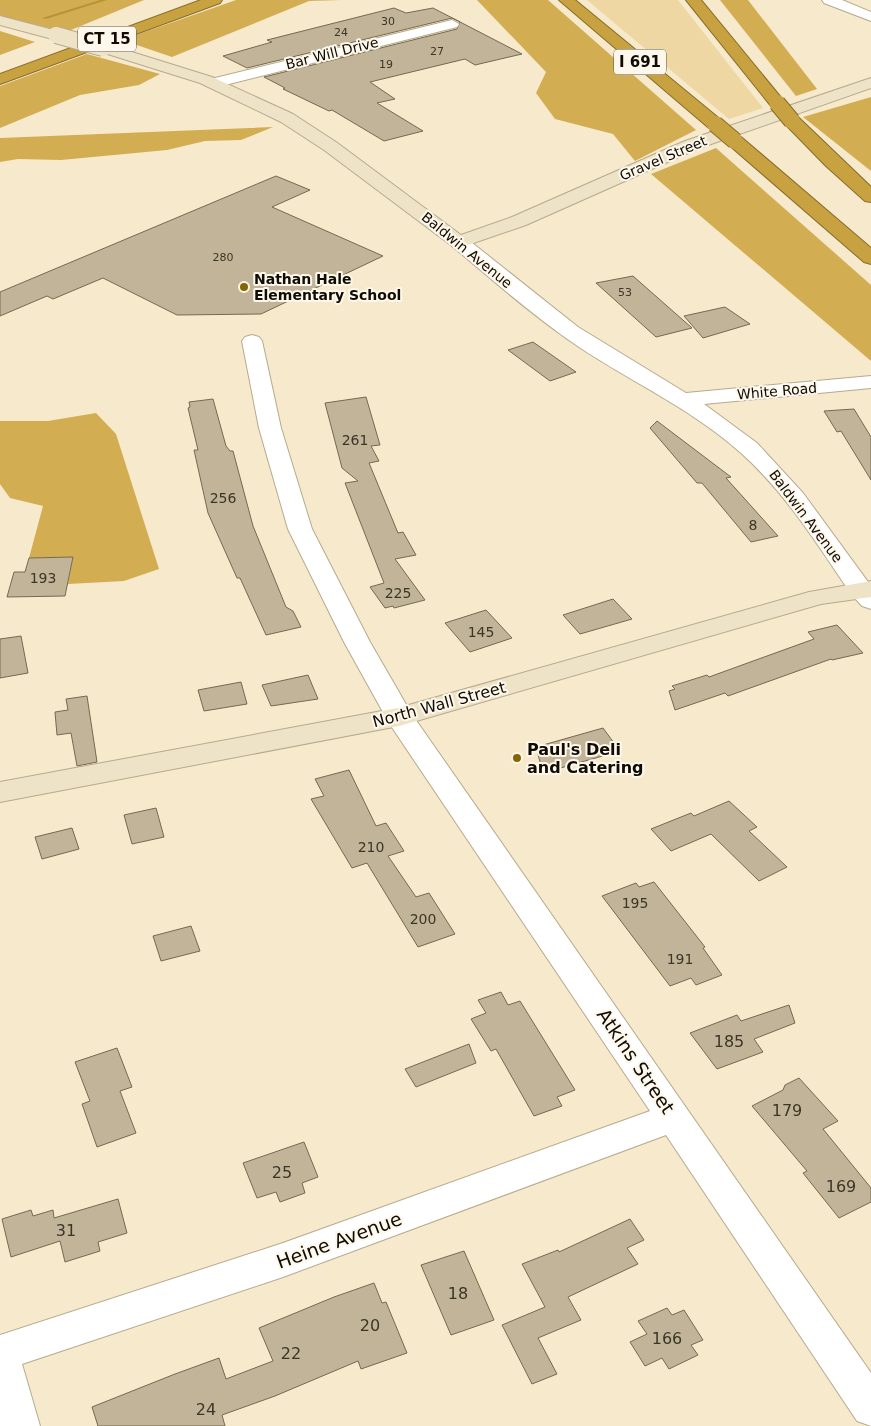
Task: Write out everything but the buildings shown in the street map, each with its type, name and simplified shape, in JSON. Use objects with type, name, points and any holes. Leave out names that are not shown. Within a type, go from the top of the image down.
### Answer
[{"type":"highway","name":"CT 15","points":[[51,40],[175,0]]},
{"type":"highway","name":"CT 15","points":[[0,79],[215,0]]},
{"type":"highway","name":"I 691","points":[[566,0],[871,258]]},
{"type":"highway","points":[[694,0],[792,121],[832,162],[871,197]]},
{"type":"street","points":[[829,0],[871,17]]},
{"type":"street","name":"Baldwin Avenue","points":[[0,20],[51,40],[103,48],[163,65],[212,83],[264,106],[310,132],[459,242],[555,321],[622,365],[716,422],[774,471],[868,593]]},
{"type":"street","name":"Bar Will Drive","points":[[212,83],[452,24]]},
{"type":"street","name":"Gravel Street","points":[[459,242],[512,224],[691,145],[871,83]]},
{"type":"street","name":"Atkins Street","points":[[252,340],[270,428],[300,529],[353,634],[399,717],[470,816],[871,1407]]},
{"type":"street","name":"White Road","points":[[682,400],[871,382]]},
{"type":"street","name":"North Wall Street","points":[[0,792],[399,717],[818,597],[868,593]]},
{"type":"street","name":"Heine Avenue","points":[[0,1355],[284,1260],[674,1117]]},
{"type":"street","points":[[0,1355],[20,1426]]},
{"type":"shaded area","points":[[0,0],[144,0],[66,32],[0,16]]},
{"type":"shaded area","points":[[236,0],[342,0],[309,1],[172,57],[122,40]]},
{"type":"shaded area","points":[[477,0],[548,0],[696,130],[635,161],[613,134],[555,119],[536,93],[546,72]]},
{"type":"shaded area","points":[[587,0],[678,0],[763,108],[729,119]]},
{"type":"shaded area","points":[[720,0],[748,0],[817,89],[796,96]]},
{"type":"shaded area","points":[[0,31],[35,42],[0,55]]},
{"type":"shaded area","points":[[87,54],[160,74],[139,85],[80,95],[0,128],[0,86]]},
{"type":"shaded area","points":[[871,97],[871,171],[803,117]]},
{"type":"shaded area","points":[[273,127],[241,140],[205,141],[167,150],[61,160],[18,159],[0,162],[0,138]]},
{"type":"shaded area","points":[[716,148],[871,285],[871,361],[651,174]]},
{"type":"shaded area","points":[[96,413],[116,434],[159,569],[124,581],[68,584],[73,557],[29,558],[43,506],[10,498],[0,484],[0,421],[48,421]]},
{"type":"waterway","points":[[44,18],[105,0]]},
{"type":"place","name":"Nathan Hale Elementary School","points":[[244,287]]},
{"type":"place","name":"Paul's Deli and Catering","points":[[517,758]]}]
